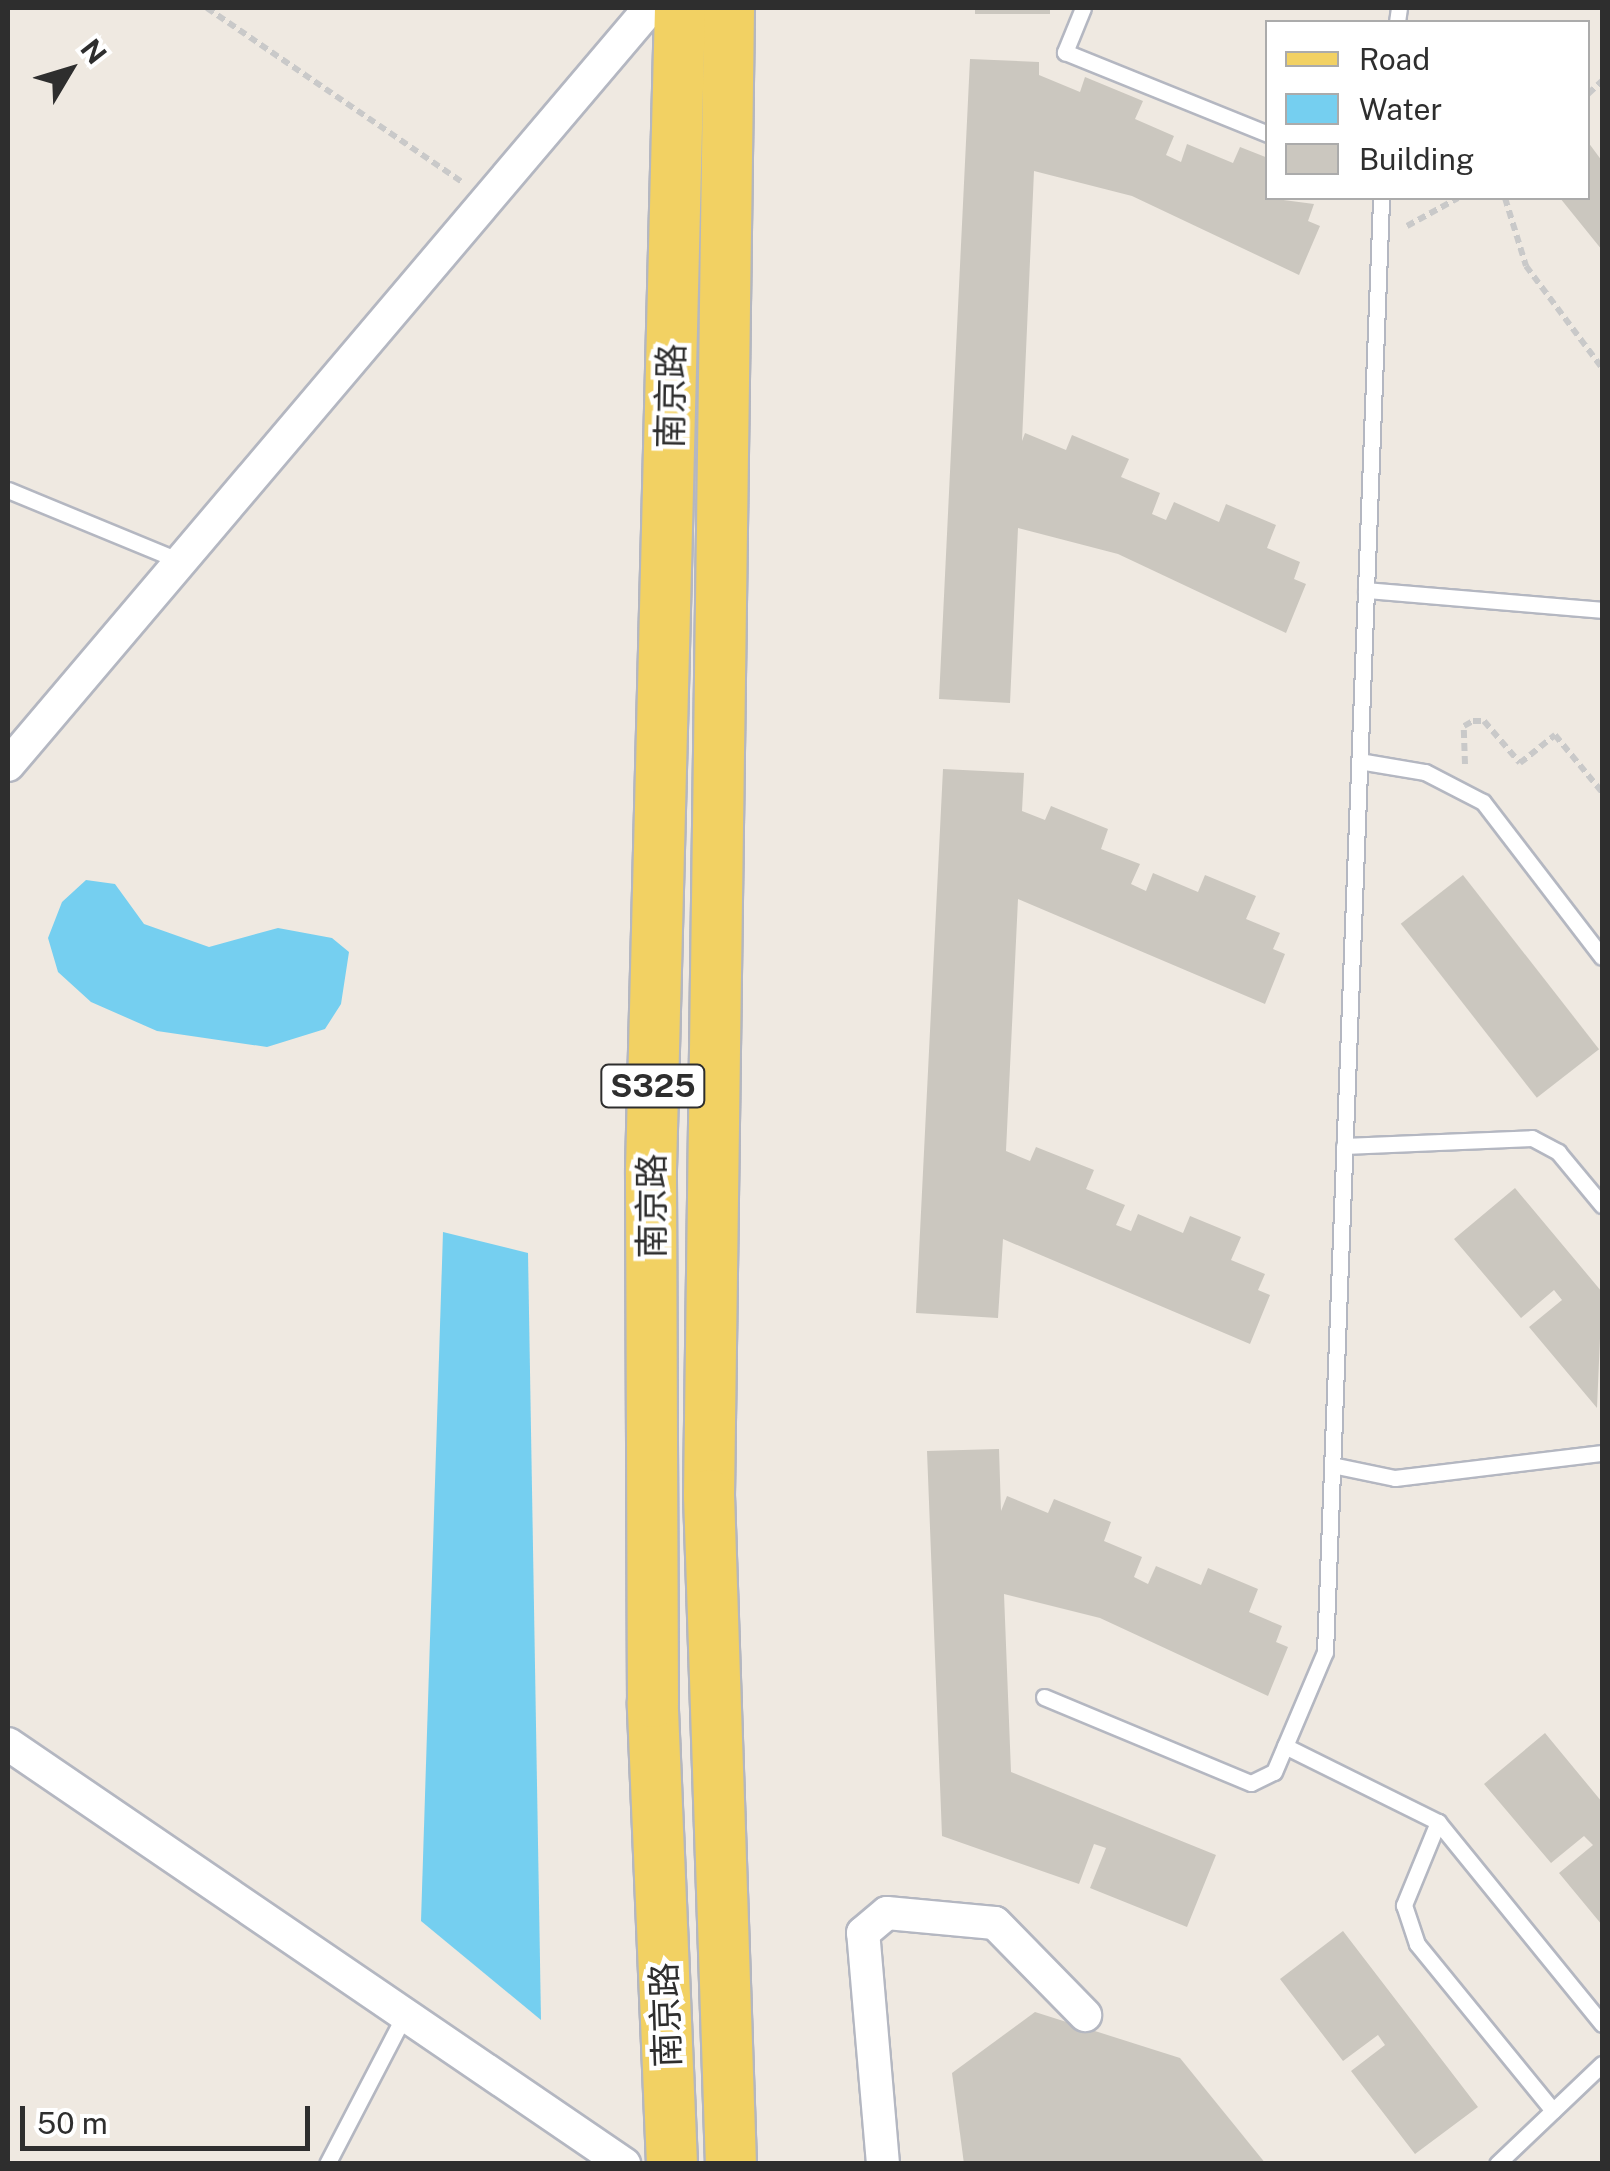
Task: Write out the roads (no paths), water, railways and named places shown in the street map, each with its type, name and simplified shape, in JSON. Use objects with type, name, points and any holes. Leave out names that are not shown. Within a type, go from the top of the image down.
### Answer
[{"type":"main road","name":"南京路","points":[[672,2164],[653,1702],[651,1170],[680,8]]},
{"type":"main road","name":"南京路","points":[[728,8],[709,1495],[731,2164]]},
{"type":"street","points":[[13,748],[180,561],[650,8]]},
{"type":"street","points":[[8,1744],[624,2164]]},
{"type":"street","points":[[884,2164],[863,1933],[887,1913],[994,1922],[1085,2015]]},
{"type":"lane","points":[[1084,8],[1065,52],[1265,133]]},
{"type":"lane","points":[[1044,1696],[1252,1783],[1274,1772],[1325,1652],[1381,200]]},
{"type":"lane","points":[[8,490],[180,561]]},
{"type":"lane","points":[[1366,590],[1602,610]]},
{"type":"lane","points":[[1359,760],[1461,787],[1483,802],[1602,957]]},
{"type":"lane","points":[[1344,1146],[1532,1138],[1558,1152],[1602,1206]]},
{"type":"lane","points":[[1332,1465],[1394,1478],[1602,1453]]},
{"type":"lane","points":[[1286,1746],[1438,1822],[1602,2024]]},
{"type":"lane","points":[[1438,1822],[1404,1905],[1417,1944],[1553,2110]]},
{"type":"lane","points":[[327,2164],[406,2012]]},
{"type":"lane","points":[[1497,2164],[1602,2064]]},
{"type":"water","points":[[86,880],[115,884],[144,924],[209,947],[278,928],[332,938],[349,952],[341,1004],[325,1029],[267,1047],[157,1031],[91,1002],[58,972],[48,938],[62,902]]},
{"type":"water","points":[[443,1232],[528,1253],[541,2020],[421,1921]]}]
